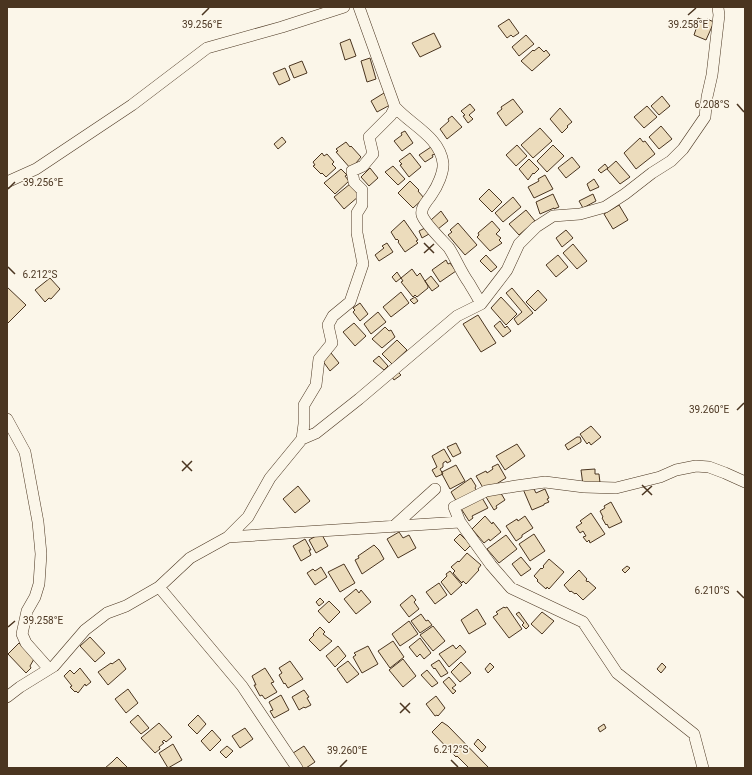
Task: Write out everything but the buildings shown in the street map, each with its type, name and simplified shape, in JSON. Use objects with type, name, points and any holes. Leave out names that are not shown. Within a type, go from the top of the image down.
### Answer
[{"type":"street","points":[[7,182],[36,169],[132,105],[207,48],[282,27],[344,7]]},
{"type":"street","points":[[359,7],[395,107],[402,115],[432,139],[440,150],[443,164],[442,172],[433,194],[423,208],[422,214],[425,221],[450,250],[468,282],[475,291],[480,304]]},
{"type":"street","points":[[7,697],[54,666],[85,630],[107,613],[126,606],[159,587],[190,558],[228,537],[248,517],[270,478],[302,439],[316,433],[359,399],[457,316],[480,304],[507,270],[519,244],[536,227],[553,216],[580,214],[605,207],[625,194],[684,149],[705,117],[707,97],[712,75],[719,15],[718,7]]},
{"type":"street","points":[[302,439],[304,405],[316,385],[319,359],[332,343],[328,325],[333,316],[350,302],[363,264],[357,233],[357,213],[362,205],[362,190],[354,182],[352,171],[363,166],[373,154],[368,137],[390,115],[395,107]]},
{"type":"street","points":[[7,420],[26,452],[39,528],[41,554],[39,584],[35,597],[27,610],[22,634],[26,643],[48,669]]},
{"type":"street","points":[[703,768],[694,734],[617,673],[584,622],[511,588],[491,565],[460,522],[454,507],[486,491],[545,482],[584,487],[616,488],[676,470],[696,466],[709,467],[745,482]]},
{"type":"street","points":[[393,527],[435,489]]},
{"type":"street","points":[[228,537],[460,522]]},
{"type":"street","points":[[159,587],[242,686],[297,768]]}]
